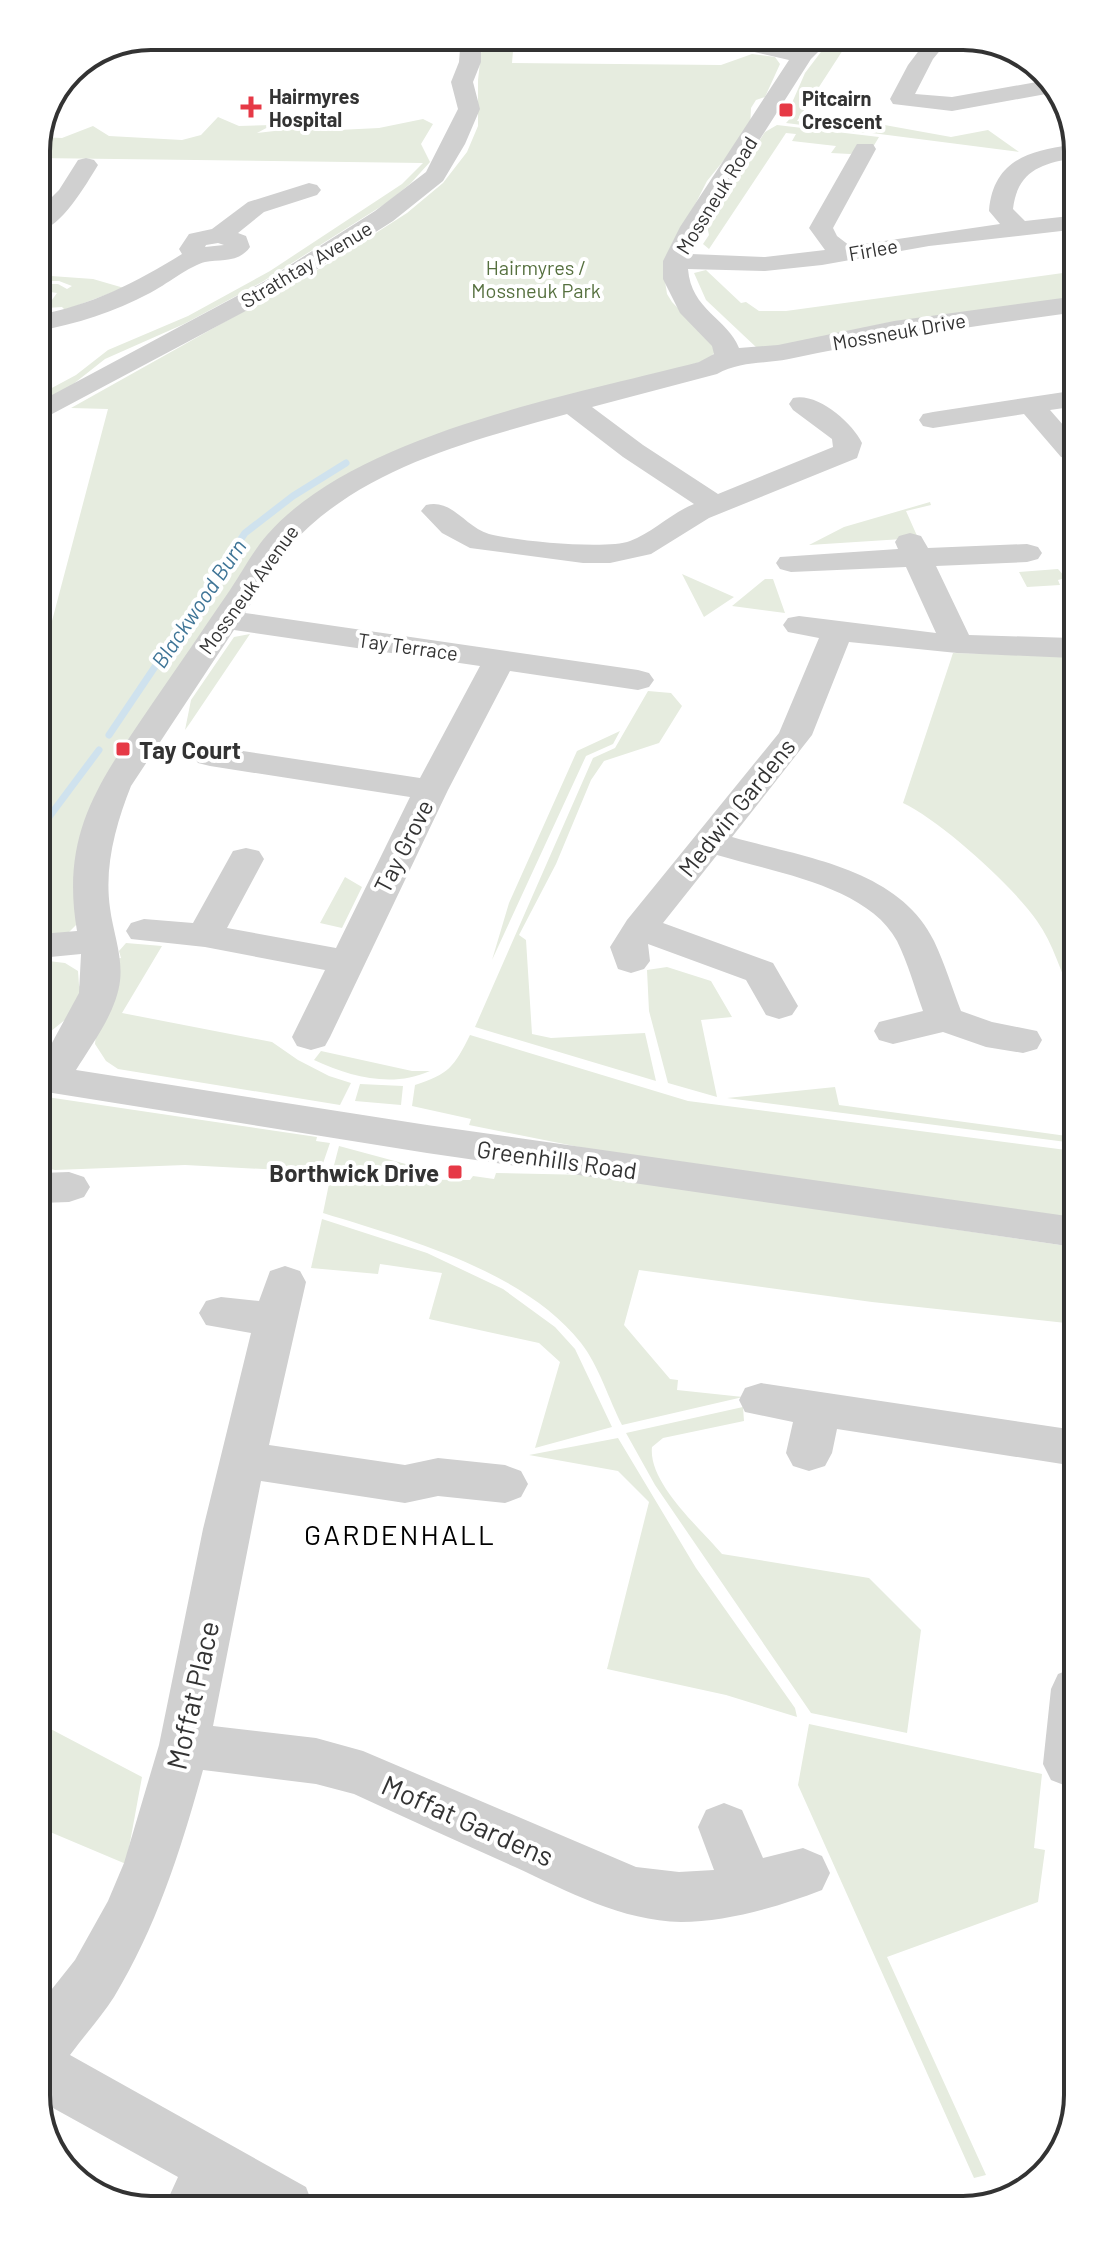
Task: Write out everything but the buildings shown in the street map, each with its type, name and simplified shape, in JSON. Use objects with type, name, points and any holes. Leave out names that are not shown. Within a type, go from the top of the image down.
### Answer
[{"type":"street","name":"Strathtay Avenue","points":[[50,407],[274,286],[384,216],[435,176],[454,144],[469,109],[462,82],[470,62],[470,50]]},
{"type":"street","points":[[766,50],[803,55]]},
{"type":"street","name":"Mossneuk Road","points":[[728,357],[725,344],[693,313],[676,279],[675,261],[692,227],[809,50]]},
{"type":"street","points":[[886,120],[929,50]]},
{"type":"street","points":[[901,99],[952,104],[1041,88]]},
{"type":"street","points":[[1021,230],[1001,211],[1001,201],[1018,166],[1037,157],[1064,153]]},
{"type":"street","points":[[829,157],[862,155],[821,228],[827,240],[845,254]]},
{"type":"street","points":[[50,212],[91,174]]},
{"type":"street","points":[[50,319],[114,300],[200,254],[222,255],[238,247],[233,238],[220,235],[265,195],[309,190]]},
{"type":"street","name":"Firlee","points":[[675,261],[765,264],[929,239],[1064,224]]},
{"type":"street","name":"Mossneuk Drive","points":[[728,357],[778,353],[894,329],[1064,306]]},
{"type":"street","name":"Mossneuk Avenue","points":[[50,1073],[94,1002],[101,983],[91,899],[93,858],[100,820],[114,786],[277,542],[299,518],[332,492],[417,450],[571,404],[708,368],[728,357]]},
{"type":"street","points":[[933,420],[1064,400]]},
{"type":"street","points":[[571,404],[633,451],[715,505]]},
{"type":"street","points":[[436,511],[452,527],[481,542],[583,554],[610,554],[640,548],[715,505],[847,452],[848,443],[844,435],[803,404]]},
{"type":"street","points":[[1031,406],[1064,443]]},
{"type":"street","points":[[913,550],[957,644]]},
{"type":"street","points":[[791,563],[913,550],[1027,553]]},
{"type":"street","name":"Tay Terrace","points":[[224,619],[500,659],[597,663],[638,680]]},
{"type":"street","points":[[799,625],[837,632],[957,644],[1064,648]]},
{"type":"street","name":"Medwin Gardens","points":[[779,1006],[760,972],[635,944],[795,735],[837,632]]},
{"type":"street","name":"Tay Grove","points":[[311,1037],[431,790],[500,659]]},
{"type":"street","points":[[210,756],[250,751],[431,790]]},
{"type":"street","points":[[711,842],[833,878],[875,895],[898,916],[915,940],[945,1019]]},
{"type":"street","points":[[205,935],[246,859]]},
{"type":"street","points":[[144,931],[205,935],[345,962]]},
{"type":"street","points":[[50,945],[97,941]]},
{"type":"street","points":[[893,1031],[945,1019],[986,1034],[1023,1040]]},
{"type":"street","name":"Greenhills Road","points":[[50,1080],[450,1144],[1064,1231]]},
{"type":"street","name":"Moffat Place","points":[[50,2036],[94,1979],[128,1916],[150,1863],[184,1745],[280,1301],[221,1313]]},
{"type":"street","points":[[761,1400],[1064,1446]]},
{"type":"street","points":[[809,1453],[818,1410]]},
{"type":"street","points":[[244,1460],[405,1484],[438,1477],[505,1484]]},
{"type":"street","name":"Moffat Gardens","points":[[184,1745],[316,1761],[363,1774],[594,1877],[636,1892],[679,1897],[714,1895],[803,1873]]},
{"type":"street","points":[[724,1827],[748,1888]]},
{"type":"street","points":[[50,2076],[205,2188],[237,2196]]},
{"type":"green space","name":"Hairmyres / Mossneuk Park","points":[[481,50],[513,50],[512,63],[721,65],[752,54],[775,57],[780,64],[765,97],[756,100],[751,108],[750,128],[707,181],[663,268],[667,294],[713,344],[715,352],[709,359],[341,478],[109,774],[79,922],[68,933],[50,936],[50,629],[108,409],[71,408],[326,265],[407,213],[443,183],[467,152],[478,126]]},
{"type":"green space","points":[[822,50],[843,50],[797,121],[869,131],[786,123],[794,114],[788,112],[805,73]]},
{"type":"green space","points":[[218,117],[239,126],[272,125],[257,133],[309,127],[318,131],[379,128],[423,119],[433,124],[421,144],[430,162],[388,202],[262,282],[184,324],[105,359],[67,389],[50,397],[50,389],[76,375],[108,350],[188,316],[270,271],[402,184],[423,163],[50,158],[51,138],[62,138],[93,126],[109,136],[182,140],[201,135]]},
{"type":"green space","points":[[879,124],[951,137],[988,130],[1019,152],[872,133]]},
{"type":"green space","points":[[777,125],[879,137],[873,147],[850,154],[831,153],[836,146],[792,141],[796,134],[786,133],[709,249],[703,244],[709,235],[706,221],[765,132]]},
{"type":"green space","points":[[706,270],[741,303],[746,302],[759,311],[786,311],[1064,273],[1064,300],[891,322],[770,349],[757,348],[706,300],[694,273]]},
{"type":"green space","points":[[50,276],[93,279],[124,288],[65,310],[62,307],[50,308],[57,293],[50,292],[50,284],[67,289],[72,286],[50,281]]},
{"type":"green space","points":[[930,502],[931,505],[906,511],[918,538],[809,545],[844,527]]},
{"type":"green space","points":[[1058,569],[1064,578],[1058,580],[1060,585],[1027,587],[1019,572]]},
{"type":"green space","points":[[682,574],[734,597],[704,617]]},
{"type":"green space","points":[[765,579],[773,579],[785,613],[732,606]]},
{"type":"green space","points":[[250,634],[185,730],[191,700],[234,637]]},
{"type":"green space","points":[[953,653],[1064,656],[1064,977],[1048,939],[1026,907],[956,839],[903,803]]},
{"type":"green space","points":[[648,691],[671,693],[682,706],[659,743],[604,761],[591,780],[556,864],[519,935],[526,940],[532,1034],[551,1038],[645,1033],[656,1081],[475,1027],[593,758],[615,748]]},
{"type":"green space","points":[[620,731],[613,744],[586,756],[492,960],[509,903],[577,751]]},
{"type":"green space","points":[[345,877],[362,887],[342,928],[320,923]]},
{"type":"green space","points":[[126,943],[162,946],[122,1013],[272,1042],[298,1060],[351,1083],[340,1105],[118,1069],[106,1061],[95,1044],[96,1033],[113,959],[121,958],[119,951]]},
{"type":"green space","points":[[50,961],[65,963],[78,971],[83,993],[71,1015],[50,1032]]},
{"type":"green space","points":[[667,967],[711,981],[732,1017],[701,1020],[717,1097],[668,1083],[649,1011],[647,970]]},
{"type":"green space","points":[[470,1035],[688,1101],[1064,1150],[1064,1217],[629,1157],[469,1125],[471,1119],[412,1106],[415,1085],[443,1073],[459,1055]]},
{"type":"green space","points":[[321,1051],[412,1071],[430,1071],[401,1079],[372,1078],[314,1060]]},
{"type":"green space","points":[[360,1084],[403,1086],[401,1105],[355,1101]]},
{"type":"green space","points":[[835,1087],[839,1105],[1064,1136],[1064,1142],[727,1098]]},
{"type":"green space","points":[[50,1097],[317,1137],[316,1141],[330,1143],[320,1172],[185,1165],[50,1169]]},
{"type":"green space","points":[[339,1146],[428,1170],[332,1173]]},
{"type":"green space","points":[[496,1173],[589,1175],[1064,1246],[1064,1323],[872,1302],[639,1270],[624,1325],[670,1379],[678,1380],[677,1390],[743,1397],[622,1425],[581,1343],[557,1318],[529,1296],[462,1261],[323,1213],[330,1179],[470,1180],[473,1176],[494,1179]]},
{"type":"green space","points":[[322,1219],[427,1253],[503,1289],[555,1327],[575,1349],[612,1427],[535,1448],[560,1362],[539,1343],[429,1319],[442,1273],[380,1264],[378,1274],[311,1268]]},
{"type":"green space","points":[[743,1407],[744,1421],[663,1438],[652,1447],[658,1475],[677,1504],[722,1554],[869,1578],[921,1630],[907,1733],[811,1713],[655,1485],[626,1433]]},
{"type":"green space","points":[[618,1438],[696,1568],[795,1708],[797,1717],[726,1695],[607,1669],[649,1502],[618,1471],[529,1455]]},
{"type":"green space","points":[[809,1724],[1042,1774],[1034,1848],[1045,1850],[1038,1902],[887,1957],[986,2175],[974,2178],[798,1785]]},
{"type":"green space","points":[[50,1729],[142,1777],[126,1864],[50,1832]]},
{"type":"waterway","name":"Blackwood Burn","points":[[109,735],[245,533],[293,496],[346,463]]},
{"type":"waterway","name":"Blackwood Burn","points":[[50,816],[99,750]]},
{"type":"place","name":"Hairmyres Hospital","points":[[251,107]]},
{"type":"place","name":"Pitcairn Crescent","points":[[786,110]]},
{"type":"place","name":"Tay Court","points":[[123,749]]},
{"type":"place","name":"Borthwick Drive","points":[[455,1172]]},
{"type":"district","name":"GARDENHALL","points":[[400,1534]]}]
